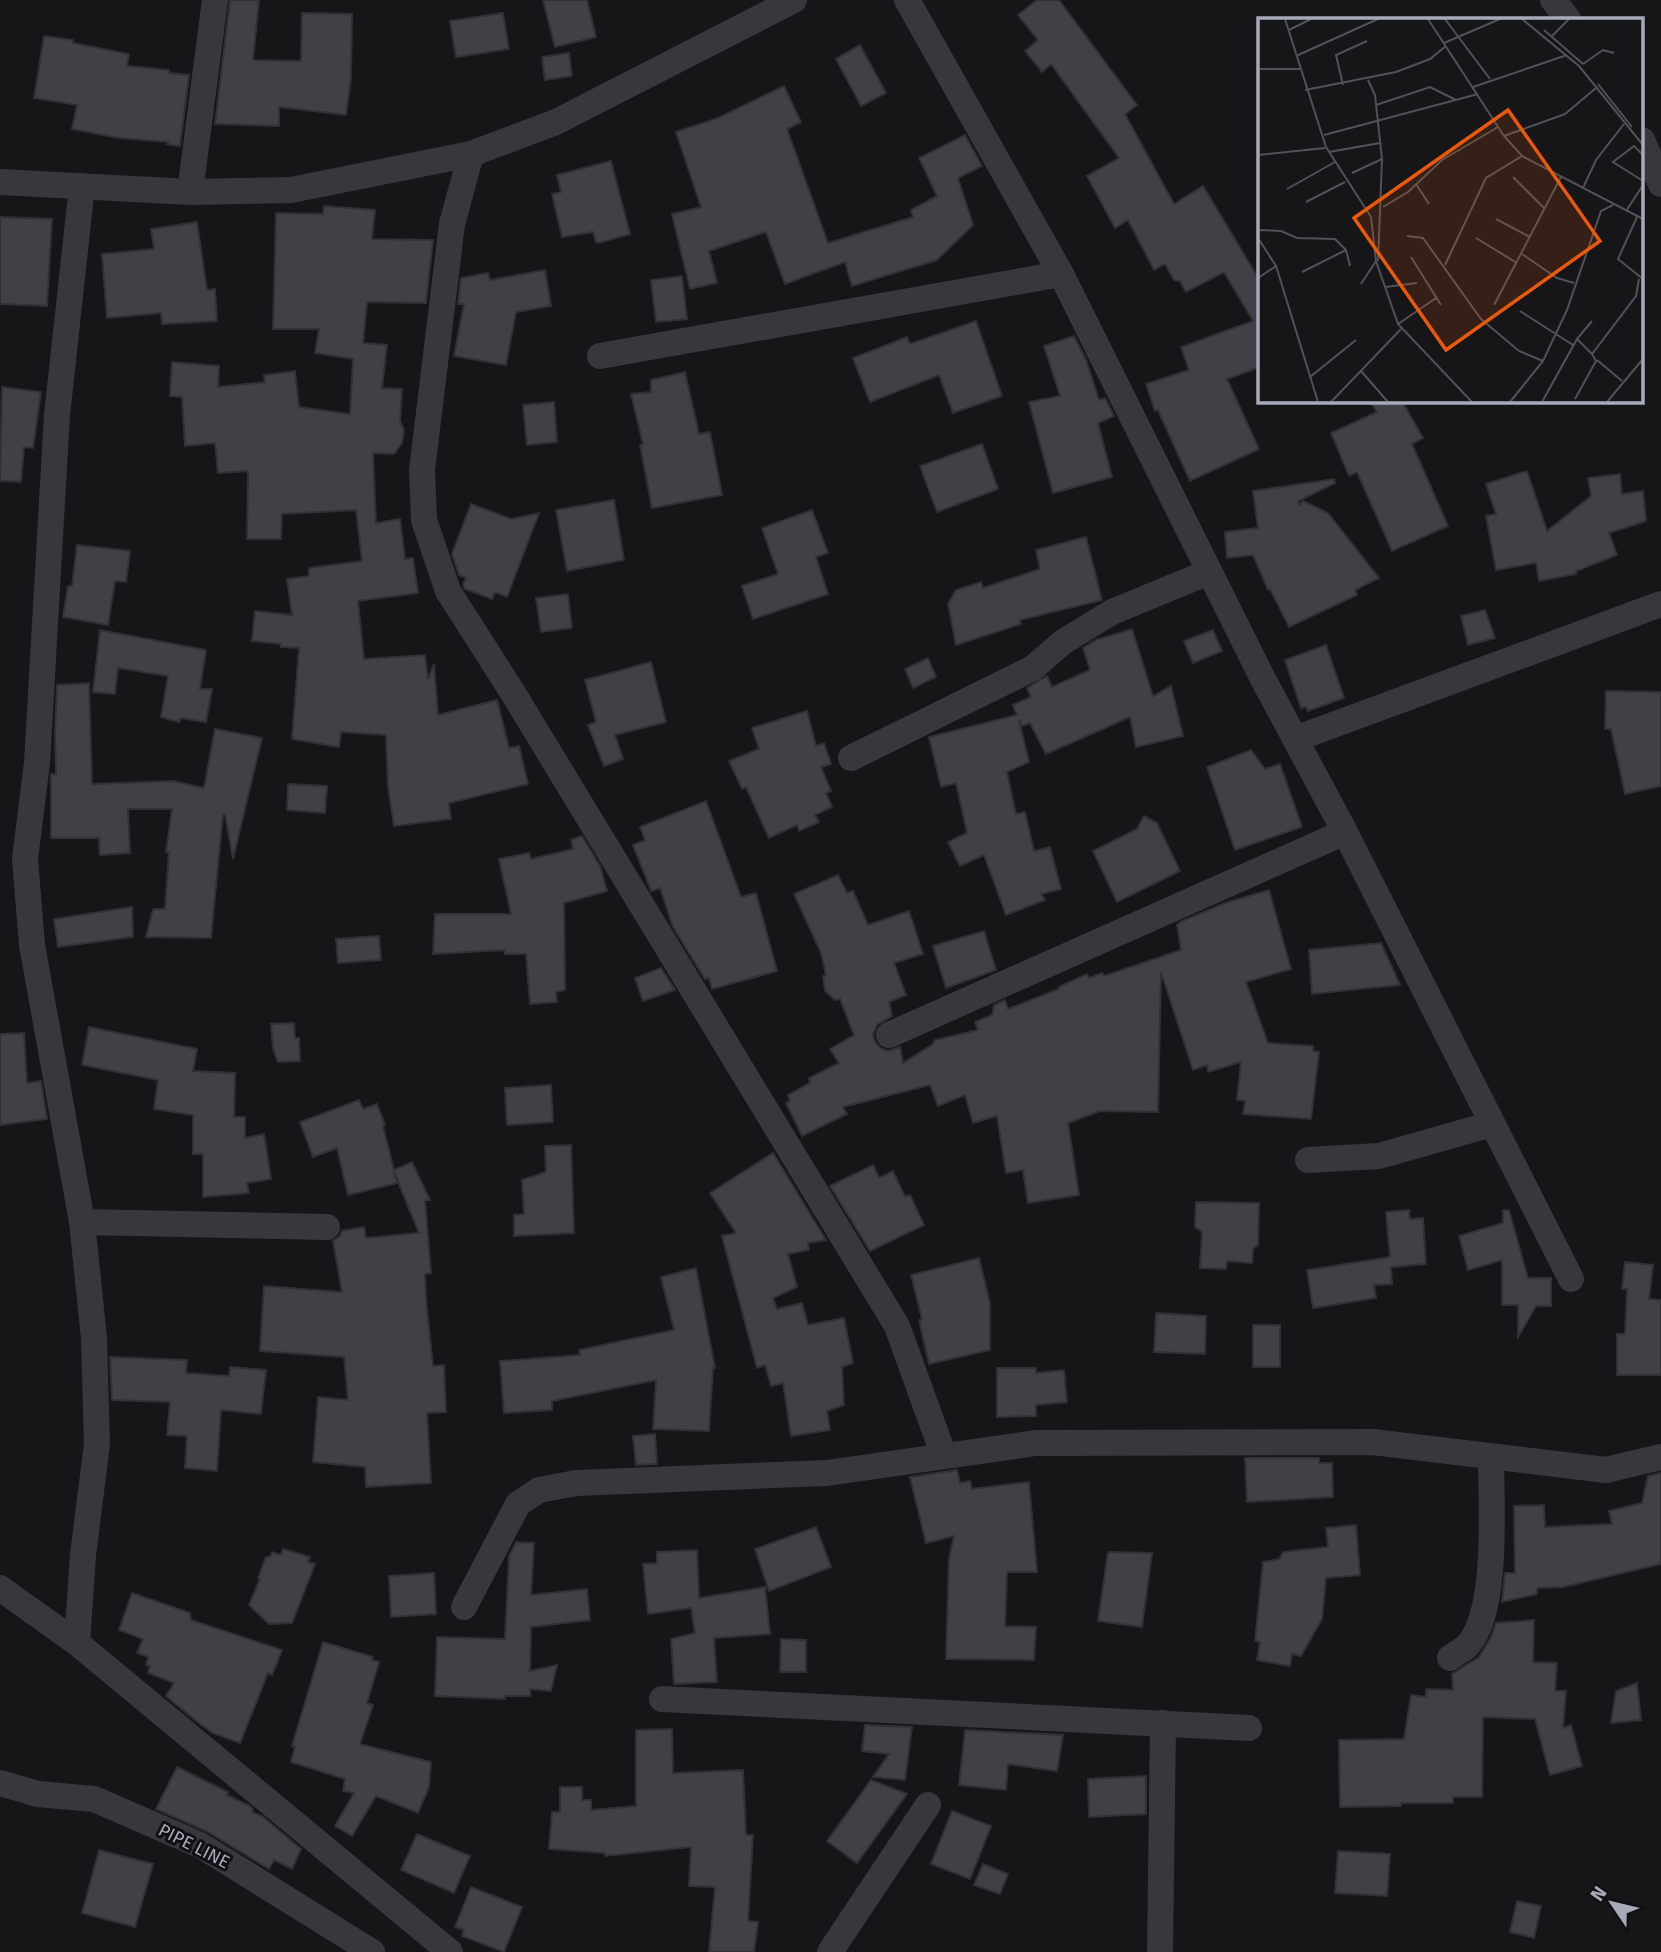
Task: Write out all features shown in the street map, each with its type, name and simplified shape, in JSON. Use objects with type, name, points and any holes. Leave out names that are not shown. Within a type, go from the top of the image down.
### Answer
[{"type":"street","points":[[190,192],[215,0]]},
{"type":"street","points":[[0,182],[190,192],[290,190],[471,154],[556,122],[794,0]]},
{"type":"street","points":[[907,0],[1061,274],[1209,572],[1345,832],[1571,1279]]},
{"type":"street","points":[[1553,0],[1567,18]]},
{"type":"street","points":[[1644,145],[1661,184]]},
{"type":"street","points":[[471,154],[452,224],[422,470],[424,520],[448,591],[897,1326],[944,1457]]},
{"type":"street","points":[[77,1643],[83,1555],[97,1444],[94,1338],[82,1222],[32,945],[24,859],[37,763],[57,415],[82,186]]},
{"type":"street","points":[[600,356],[1061,274]]},
{"type":"street","points":[[851,758],[1033,668],[1063,642],[1112,612],[1209,572]]},
{"type":"street","points":[[1295,739],[1661,604]]},
{"type":"street","points":[[889,1035],[1345,832]]},
{"type":"street","points":[[1308,1160],[1379,1156],[1492,1124]]},
{"type":"street","points":[[82,1222],[327,1227]]},
{"type":"street","points":[[464,1607],[519,1504],[539,1490],[576,1483],[827,1473],[1036,1443],[1373,1442],[1606,1470],[1661,1457]]},
{"type":"street","points":[[1450,1658],[1468,1644],[1481,1620],[1489,1585],[1491,1457]]},
{"type":"street","points":[[0,1588],[77,1643],[450,1952]]},
{"type":"street","points":[[662,1699],[1248,1728]]},
{"type":"street","points":[[1160,1952],[1163,1723]]},
{"type":"street","name":"PIPE LINE","points":[[0,1783],[38,1794],[94,1799],[200,1845],[372,1952]]},
{"type":"street","points":[[830,1952],[928,1805]]},
{"type":"building","points":[[230,0],[259,0],[253,60],[301,61],[302,13],[352,14],[351,78],[346,115],[279,107],[279,126],[215,124]]},
{"type":"building","points":[[543,0],[587,0],[596,37],[555,47]]},
{"type":"building","points":[[1037,0],[1059,0],[1137,105],[1125,114],[1174,204],[1203,186],[1258,278],[1258,368],[1227,379],[1259,449],[1190,481],[1158,410],[1155,411],[1146,384],[1189,370],[1181,347],[1253,321],[1224,272],[1186,292],[1180,281],[1174,280],[1165,264],[1154,270],[1128,220],[1115,228],[1087,176],[1119,158],[1051,64],[1042,72],[1025,51],[1038,40],[1018,15]]},
{"type":"building","points":[[503,13],[509,49],[456,57],[450,21]]},
{"type":"building","points":[[44,36],[129,54],[127,66],[189,75],[180,146],[72,129],[77,105],[34,98]]},
{"type":"building","points":[[860,45],[886,93],[861,106],[836,59]]},
{"type":"building","points":[[569,53],[572,76],[545,80],[542,57]]},
{"type":"building","points":[[784,86],[801,122],[787,129],[828,243],[913,217],[911,210],[937,196],[919,158],[965,135],[982,166],[958,178],[973,225],[937,260],[852,286],[845,262],[785,284],[766,232],[709,251],[717,283],[690,289],[672,214],[701,207],[676,132],[718,118]]},
{"type":"building","points":[[611,161],[630,234],[599,243],[596,242],[593,232],[562,237],[552,194],[561,192],[557,175]]},
{"type":"building","points":[[324,206],[375,210],[372,239],[433,240],[426,303],[367,302],[363,343],[387,345],[382,388],[402,389],[402,443],[394,454],[373,453],[376,523],[400,519],[405,559],[413,558],[418,593],[358,601],[364,659],[425,655],[428,679],[434,664],[438,715],[497,700],[509,748],[519,746],[528,784],[449,803],[451,819],[394,826],[388,787],[386,735],[341,732],[339,747],[292,739],[299,648],[252,641],[255,611],[292,615],[287,579],[309,576],[309,568],[362,561],[356,510],[282,514],[281,539],[247,539],[248,471],[218,473],[215,443],[185,446],[182,397],[170,396],[172,362],[219,366],[218,387],[265,382],[264,375],[295,371],[299,407],[350,414],[353,359],[315,353],[319,329],[273,329],[276,213],[323,214]]},
{"type":"building","points":[[0,217],[52,219],[47,306],[0,304]]},
{"type":"building","points":[[197,222],[207,290],[215,289],[217,321],[162,324],[161,313],[107,318],[102,254],[154,249],[151,229]]},
{"type":"building","points":[[545,270],[551,306],[516,312],[506,365],[454,356],[464,304],[458,304],[461,278],[488,273],[490,280]]},
{"type":"building","points":[[682,276],[687,319],[656,322],[651,280]]},
{"type":"building","points":[[976,321],[1002,396],[953,413],[939,375],[870,402],[853,358],[907,337],[910,344]]},
{"type":"building","points":[[1074,336],[1086,360],[1099,400],[1105,398],[1114,416],[1098,423],[1112,477],[1053,493],[1029,402],[1060,396],[1044,346]]},
{"type":"building","points":[[685,372],[699,434],[710,432],[722,495],[652,508],[640,445],[643,444],[631,394],[651,392],[651,380]]},
{"type":"building","points":[[2,387],[41,392],[33,448],[24,447],[21,482],[0,481]]},
{"type":"building","points":[[554,402],[557,442],[527,445],[523,405]]},
{"type":"building","points":[[1371,402],[1403,402],[1423,438],[1412,444],[1448,526],[1392,551],[1357,472],[1349,476],[1331,433],[1377,412]]},
{"type":"building","points":[[982,444],[998,489],[937,512],[920,466]]},
{"type":"building","points":[[1527,471],[1547,531],[1591,496],[1588,478],[1620,474],[1622,494],[1643,491],[1646,521],[1609,533],[1617,555],[1576,571],[1576,574],[1539,581],[1536,563],[1496,570],[1486,516],[1496,514],[1486,484]]},
{"type":"building","points":[[1334,479],[1335,483],[1298,501],[1299,505],[1303,501],[1328,513],[1379,578],[1355,590],[1357,595],[1289,627],[1270,589],[1268,590],[1253,555],[1227,558],[1225,532],[1258,528],[1253,491]]},
{"type":"building","points":[[614,500],[624,560],[567,571],[556,510]]},
{"type":"building","points":[[471,504],[511,519],[539,513],[507,597],[495,592],[492,599],[465,589],[463,585],[466,578],[459,575],[452,554]]},
{"type":"building","points":[[812,510],[828,553],[816,557],[828,594],[753,619],[742,586],[778,574],[762,528]]},
{"type":"building","points":[[1086,537],[1102,600],[1020,620],[1021,624],[956,645],[948,604],[956,590],[981,582],[983,588],[1040,569],[1036,550]]},
{"type":"building","points":[[77,545],[130,551],[126,582],[115,581],[108,625],[63,617],[68,586],[72,586]]},
{"type":"building","points":[[568,594],[572,628],[541,632],[536,598]]},
{"type":"building","points":[[1485,610],[1495,638],[1468,645],[1461,616]]},
{"type":"building","points":[[1132,629],[1153,696],[1171,686],[1183,736],[1136,747],[1130,717],[1046,754],[1030,723],[1022,726],[1019,720],[1029,762],[1007,772],[1016,814],[1025,812],[1034,851],[1050,847],[1061,889],[1041,894],[1045,900],[1006,915],[984,855],[960,866],[948,842],[967,833],[956,783],[941,787],[929,737],[1017,715],[1013,705],[1031,697],[1027,688],[1047,676],[1052,687],[1090,670],[1083,648],[1096,640]]},
{"type":"building","points":[[100,630],[206,650],[200,689],[212,689],[206,722],[181,718],[179,722],[161,717],[168,676],[118,668],[115,694],[93,692]]},
{"type":"building","points":[[1213,630],[1222,651],[1193,663],[1184,641]]},
{"type":"building","points":[[1326,645],[1344,698],[1308,711],[1306,707],[1301,708],[1285,660]]},
{"type":"building","points":[[928,658],[936,677],[913,688],[905,669]]},
{"type":"building","points":[[651,662],[666,722],[615,735],[623,759],[604,766],[588,725],[596,722],[585,680]]},
{"type":"building","points":[[89,683],[92,784],[173,781],[204,788],[215,729],[262,738],[233,859],[223,814],[211,938],[146,937],[153,909],[165,909],[169,852],[166,852],[172,809],[128,809],[130,853],[100,855],[99,838],[51,838],[51,774],[56,774],[57,685]]},
{"type":"building","points":[[1606,691],[1661,692],[1661,786],[1625,794],[1611,729],[1605,729]]},
{"type":"building","points":[[807,711],[816,746],[824,743],[831,764],[821,767],[831,791],[826,793],[832,807],[815,815],[819,822],[799,831],[797,825],[769,838],[746,787],[742,789],[729,761],[759,749],[752,728]]},
{"type":"building","points":[[1251,750],[1265,769],[1280,764],[1302,827],[1235,850],[1207,767]]},
{"type":"building","points":[[288,784],[327,786],[325,813],[287,810]]},
{"type":"building","points":[[706,801],[741,897],[756,893],[777,971],[712,989],[709,978],[705,979],[673,927],[660,888],[651,891],[633,845],[645,840],[640,827]]},
{"type":"building","points":[[1144,816],[1157,823],[1180,871],[1117,902],[1093,851],[1137,829]]},
{"type":"building","points":[[582,836],[600,866],[607,891],[564,903],[565,990],[556,992],[557,1002],[530,1004],[526,954],[505,954],[505,950],[433,954],[435,914],[511,914],[499,859],[529,853],[531,859],[573,849],[571,840]]},
{"type":"building","points":[[838,875],[847,893],[853,891],[868,925],[909,911],[923,954],[894,963],[906,995],[889,1002],[892,1016],[877,1025],[873,1034],[880,1048],[888,1051],[900,1047],[903,1063],[935,1040],[978,1030],[975,1022],[992,1015],[994,1005],[1005,1000],[1008,1009],[1059,989],[1087,974],[1089,978],[1102,973],[1104,976],[1181,950],[1177,925],[1180,922],[1225,903],[1269,890],[1291,969],[1246,982],[1268,1043],[1313,1046],[1313,1051],[1319,1052],[1311,1119],[1243,1114],[1245,1101],[1237,1100],[1241,1062],[1208,1072],[1207,1065],[1193,1070],[1161,972],[1158,1112],[1100,1111],[1068,1123],[1079,1195],[1028,1203],[1023,1170],[1006,1173],[997,1116],[973,1123],[965,1095],[938,1106],[930,1085],[843,1107],[847,1114],[802,1136],[786,1103],[790,1101],[788,1095],[810,1083],[809,1078],[839,1063],[830,1049],[854,1035],[840,999],[835,1000],[825,991],[823,976],[826,975],[821,953],[794,894]]},
{"type":"building","points":[[132,907],[133,937],[58,947],[54,919]]},
{"type":"building","points":[[984,931],[996,970],[946,988],[933,946]]},
{"type":"building","points":[[379,936],[381,960],[338,963],[336,939]]},
{"type":"building","points":[[1381,943],[1400,985],[1312,994],[1309,950]]},
{"type":"building","points":[[661,968],[675,990],[643,1001],[635,978]]},
{"type":"building","points":[[294,1023],[295,1038],[299,1038],[300,1061],[278,1062],[273,1048],[271,1024]]},
{"type":"building","points":[[89,1027],[197,1049],[193,1071],[235,1073],[234,1117],[245,1117],[245,1138],[264,1134],[271,1179],[247,1183],[249,1193],[203,1197],[203,1154],[193,1154],[193,1115],[154,1109],[158,1080],[82,1065]]},
{"type":"building","points":[[24,1033],[27,1083],[41,1081],[47,1119],[0,1125],[0,1034]]},
{"type":"building","points":[[551,1085],[553,1122],[507,1125],[505,1088]]},
{"type":"building","points":[[359,1100],[363,1109],[377,1104],[385,1125],[383,1126],[394,1170],[412,1162],[430,1200],[425,1200],[431,1273],[425,1274],[426,1299],[433,1366],[444,1365],[446,1412],[427,1413],[431,1483],[366,1487],[365,1467],[313,1462],[318,1397],[348,1400],[344,1357],[260,1351],[264,1286],[342,1292],[333,1241],[342,1231],[364,1227],[366,1238],[419,1233],[394,1172],[397,1183],[348,1195],[337,1148],[313,1157],[300,1122]]},
{"type":"building","points":[[571,1145],[574,1233],[514,1236],[514,1215],[524,1214],[522,1180],[546,1172],[545,1146]]},
{"type":"building","points":[[773,1153],[826,1240],[808,1243],[809,1250],[788,1254],[797,1287],[773,1298],[777,1309],[802,1303],[808,1325],[844,1318],[853,1363],[842,1367],[844,1405],[827,1411],[830,1430],[791,1436],[783,1383],[771,1386],[765,1365],[757,1368],[722,1236],[736,1233],[710,1193]]},
{"type":"building","points":[[873,1165],[879,1178],[893,1171],[905,1197],[910,1195],[924,1225],[870,1251],[830,1186]]},
{"type":"building","points":[[1196,1202],[1259,1203],[1258,1245],[1253,1249],[1252,1263],[1227,1261],[1226,1269],[1200,1268],[1202,1232],[1195,1227]]},
{"type":"building","points":[[1409,1210],[1410,1219],[1423,1218],[1426,1264],[1391,1267],[1392,1284],[1374,1285],[1376,1298],[1313,1308],[1307,1270],[1390,1257],[1386,1212]]},
{"type":"building","points":[[1503,1210],[1509,1210],[1528,1278],[1551,1278],[1551,1306],[1536,1306],[1518,1337],[1518,1305],[1502,1305],[1502,1260],[1468,1270],[1459,1236],[1503,1223]]},
{"type":"building","points":[[979,1258],[990,1303],[990,1350],[929,1364],[911,1275]]},
{"type":"building","points":[[1625,1262],[1653,1265],[1649,1299],[1661,1300],[1661,1375],[1617,1375],[1617,1334],[1625,1334],[1627,1289],[1622,1289]]},
{"type":"building","points":[[696,1268],[715,1368],[709,1431],[653,1429],[656,1380],[552,1401],[552,1410],[504,1413],[500,1361],[580,1355],[579,1350],[674,1330],[661,1277]]},
{"type":"building","points":[[1156,1313],[1206,1316],[1205,1354],[1154,1352]]},
{"type":"building","points":[[1253,1325],[1280,1325],[1280,1367],[1253,1367]]},
{"type":"building","points":[[110,1357],[187,1360],[186,1373],[229,1376],[230,1367],[266,1370],[261,1414],[221,1410],[217,1471],[185,1468],[187,1436],[167,1435],[170,1402],[112,1400]]},
{"type":"building","points":[[997,1368],[1036,1368],[1036,1373],[1064,1370],[1067,1402],[1036,1405],[1036,1416],[997,1417]]},
{"type":"building","points":[[655,1434],[657,1464],[636,1465],[633,1436]]},
{"type":"building","points":[[1245,1458],[1319,1458],[1319,1463],[1332,1463],[1333,1497],[1247,1502]]},
{"type":"building","points":[[957,1470],[960,1483],[970,1481],[972,1489],[1029,1482],[1037,1572],[1007,1572],[1005,1626],[1036,1627],[1034,1660],[946,1659],[949,1558],[954,1536],[926,1543],[910,1477]]},
{"type":"building","points":[[1661,1473],[1661,1564],[1563,1587],[1537,1588],[1537,1594],[1502,1602],[1505,1573],[1515,1573],[1514,1506],[1544,1505],[1545,1527],[1612,1524],[1609,1511],[1642,1503],[1648,1476]]},
{"type":"building","points":[[1356,1525],[1360,1575],[1326,1578],[1322,1619],[1301,1656],[1292,1654],[1290,1666],[1257,1660],[1260,1642],[1255,1641],[1263,1562],[1279,1559],[1283,1552],[1328,1547],[1326,1528]]},
{"type":"building","points":[[816,1527],[831,1567],[769,1591],[755,1549]]},
{"type":"building","points":[[516,1542],[534,1543],[531,1595],[587,1589],[590,1620],[531,1627],[530,1671],[557,1665],[551,1691],[530,1689],[530,1696],[505,1696],[505,1699],[435,1696],[437,1637],[505,1639],[509,1556]]},
{"type":"building","points":[[283,1549],[310,1557],[308,1562],[315,1564],[292,1623],[269,1624],[249,1605],[266,1557],[270,1557],[272,1552],[281,1555]]},
{"type":"building","points":[[697,1550],[699,1598],[765,1587],[770,1634],[714,1638],[717,1682],[674,1684],[671,1639],[695,1633],[691,1608],[648,1614],[643,1564],[657,1563],[657,1552]]},
{"type":"building","points":[[1108,1552],[1152,1553],[1142,1627],[1098,1621]]},
{"type":"building","points":[[434,1573],[436,1614],[391,1617],[389,1576]]},
{"type":"building","points":[[132,1593],[190,1613],[191,1620],[282,1650],[272,1675],[268,1673],[240,1743],[213,1733],[200,1724],[166,1696],[174,1683],[148,1673],[148,1657],[137,1653],[143,1639],[119,1630]]},
{"type":"building","points":[[1534,1620],[1533,1662],[1557,1663],[1555,1691],[1566,1691],[1563,1728],[1571,1725],[1582,1766],[1550,1775],[1535,1719],[1483,1717],[1482,1797],[1453,1797],[1453,1803],[1340,1807],[1339,1740],[1404,1739],[1411,1695],[1426,1697],[1426,1689],[1453,1690],[1452,1674],[1479,1657],[1496,1623]]},
{"type":"building","points":[[781,1639],[806,1640],[806,1672],[780,1672]]},
{"type":"building","points":[[323,1642],[373,1657],[372,1660],[379,1662],[367,1703],[373,1705],[360,1744],[431,1762],[429,1787],[418,1813],[376,1796],[352,1836],[335,1826],[354,1793],[343,1791],[345,1779],[291,1762],[295,1747],[292,1746]]},
{"type":"building","points":[[1637,1683],[1641,1720],[1611,1723],[1616,1691]]},
{"type":"building","points":[[865,1725],[912,1727],[905,1780],[873,1777],[889,1754],[862,1751]]},
{"type":"building","points":[[672,1729],[673,1773],[743,1770],[746,1835],[753,1835],[748,1921],[758,1922],[754,1952],[709,1952],[715,1887],[689,1886],[691,1847],[605,1856],[605,1853],[549,1849],[552,1812],[560,1812],[560,1787],[582,1787],[582,1800],[591,1800],[591,1810],[636,1806],[636,1730]]},
{"type":"building","points":[[965,1730],[1063,1735],[1057,1771],[1008,1764],[1006,1790],[959,1785]]},
{"type":"building","points":[[177,1767],[250,1806],[252,1812],[262,1816],[301,1849],[292,1869],[274,1860],[269,1869],[208,1832],[156,1809]]},
{"type":"building","points":[[1146,1776],[1146,1814],[1089,1817],[1088,1779]]},
{"type":"building","points":[[871,1780],[907,1794],[857,1863],[827,1841]]},
{"type":"building","points":[[952,1811],[991,1826],[970,1879],[931,1864]]},
{"type":"building","points":[[417,1834],[470,1856],[454,1893],[401,1870]]},
{"type":"building","points":[[99,1850],[153,1864],[135,1927],[82,1913]]},
{"type":"building","points":[[1338,1851],[1390,1854],[1387,1896],[1335,1893]]},
{"type":"building","points":[[983,1864],[1008,1874],[1000,1894],[974,1885]]},
{"type":"building","points":[[471,1887],[522,1907],[504,1952],[462,1936],[464,1930],[455,1927]]},
{"type":"building","points":[[1517,1901],[1541,1906],[1534,1938],[1510,1932]]}]
